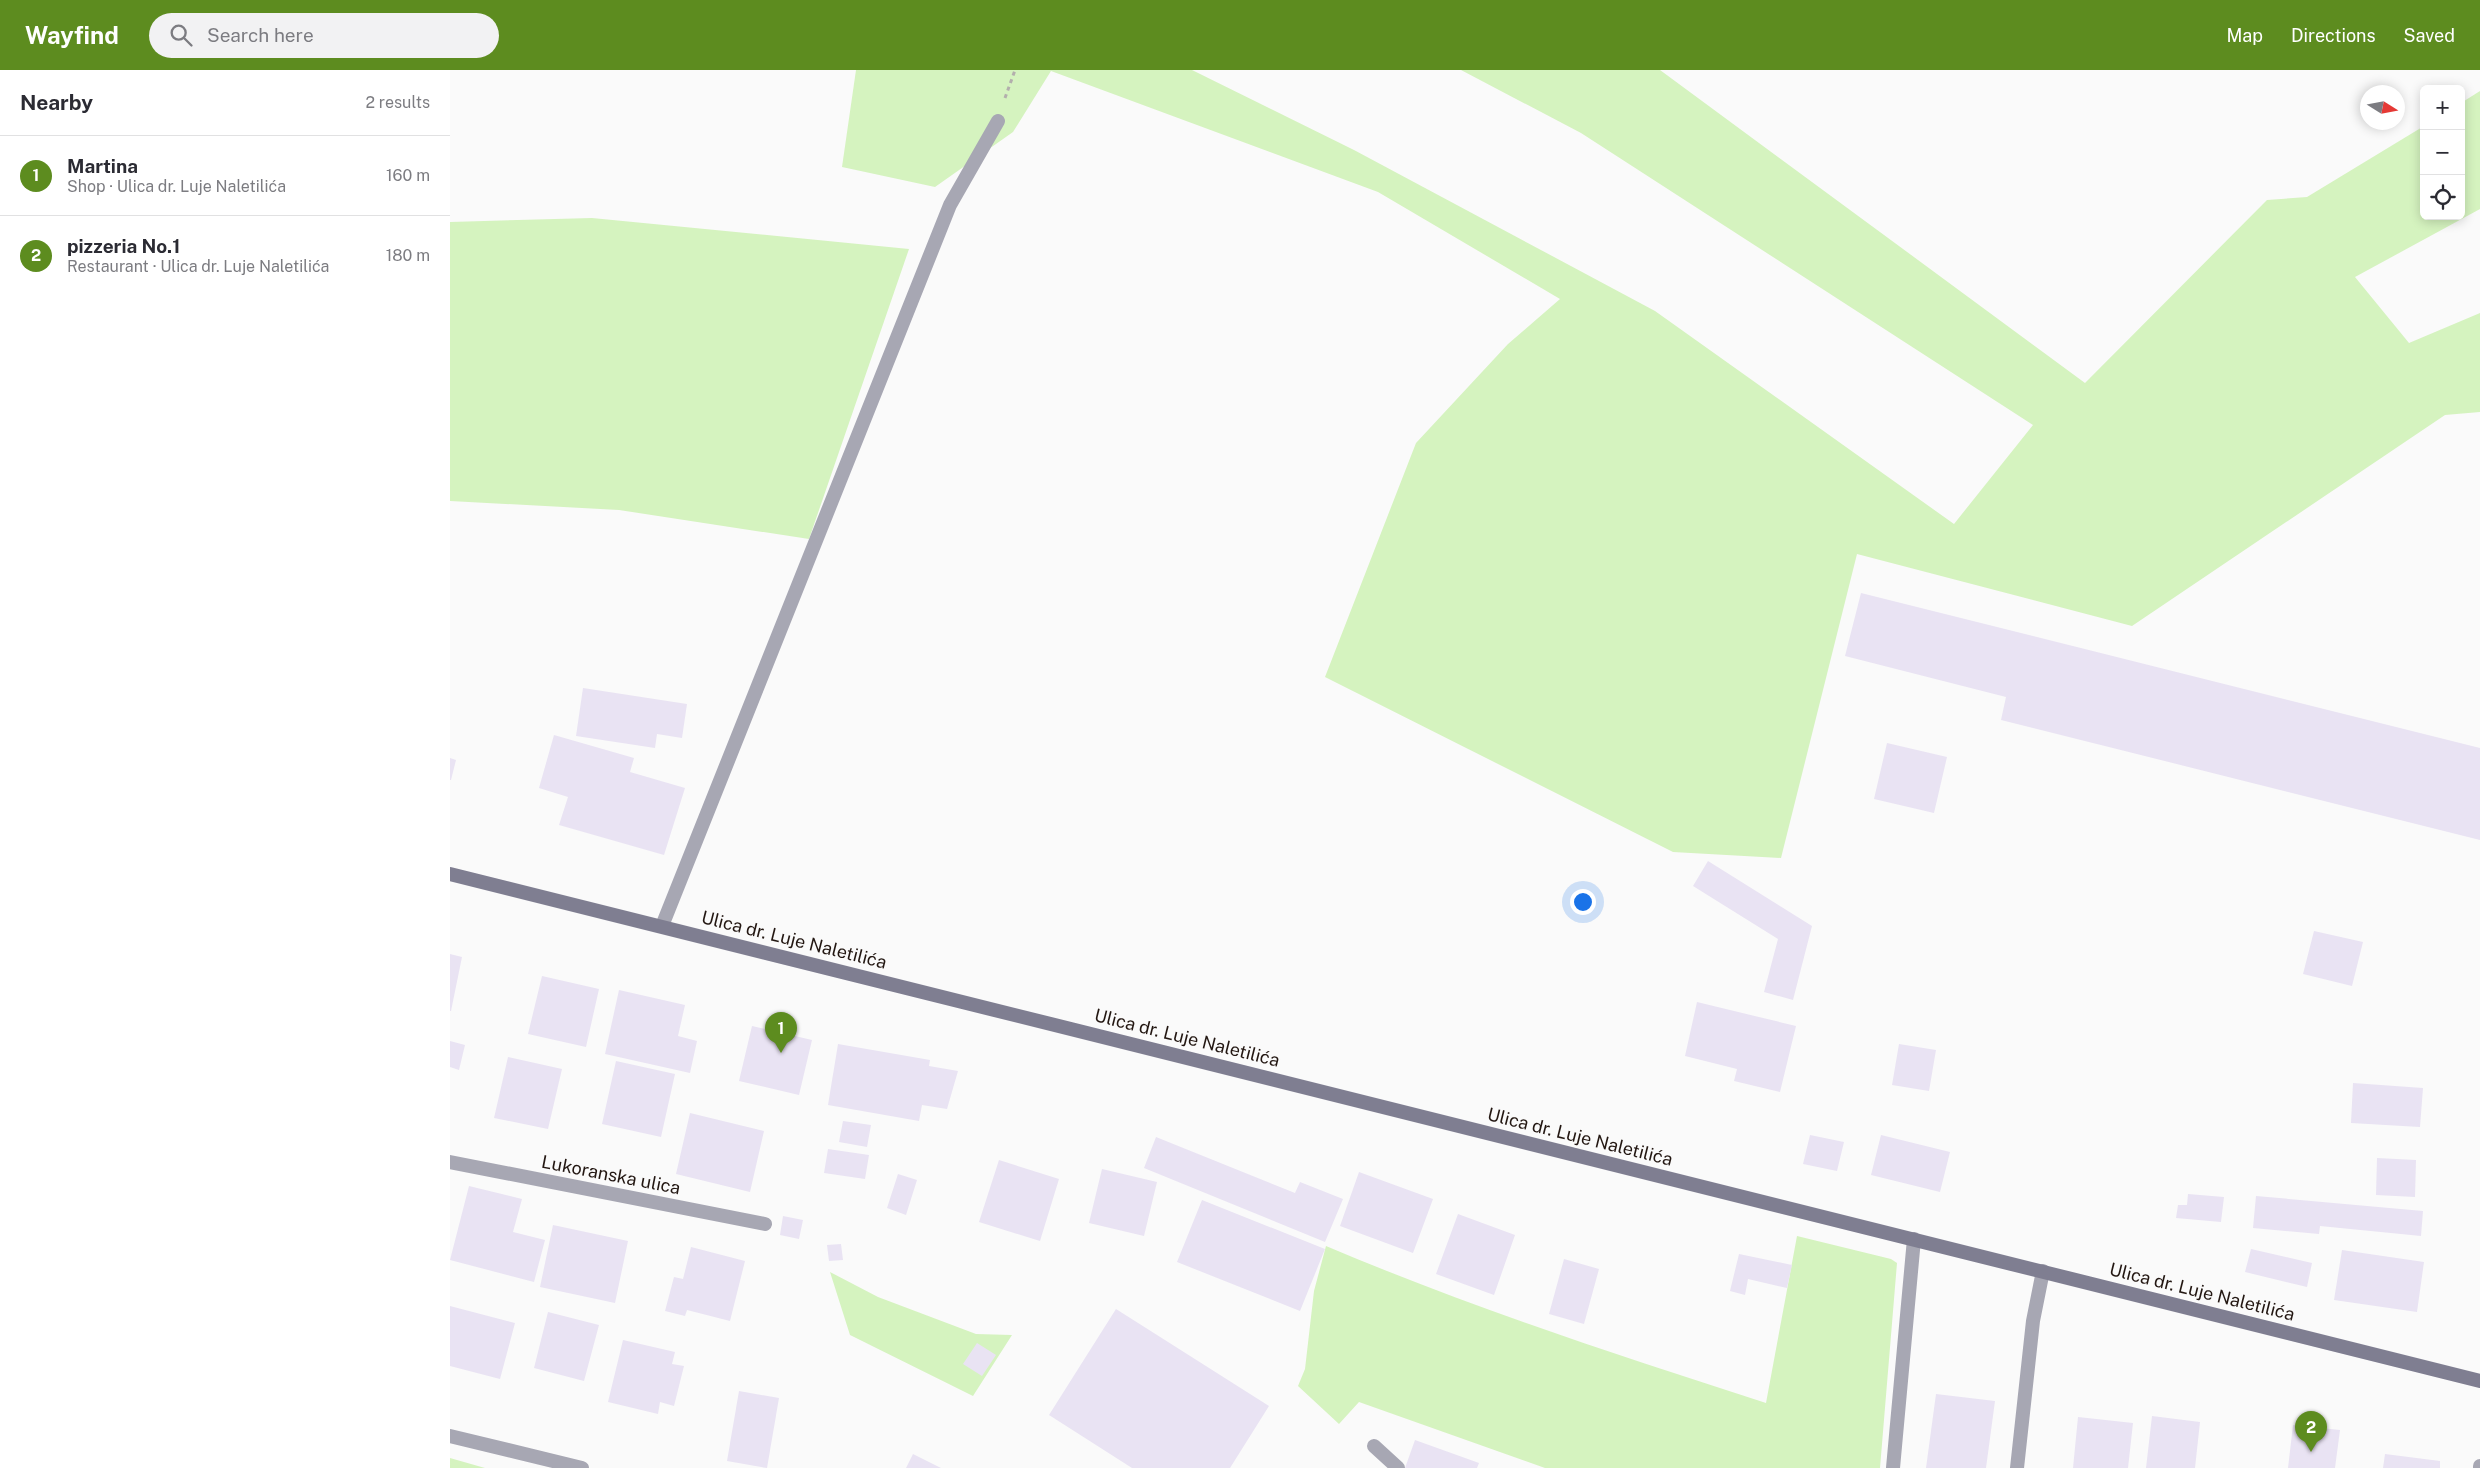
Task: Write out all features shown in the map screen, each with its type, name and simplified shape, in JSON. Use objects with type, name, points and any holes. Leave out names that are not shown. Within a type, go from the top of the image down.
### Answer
[{"type":"main road","name":"Ulica dr. Luje Naletilića","points":[[450,874],[2480,1381]]},
{"type":"street","points":[[662,926],[950,204],[998,120]]},
{"type":"street","name":"Lukoranska ulica","points":[[450,1162],[766,1224]]},
{"type":"street","points":[[1893,1468],[1914,1239]]},
{"type":"street","points":[[2017,1468],[2033,1320],[2043,1271]]},
{"type":"street","points":[[450,1436],[582,1468]]},
{"type":"street","points":[[1374,1446],[1398,1468]]},
{"type":"green space","points":[[856,70],[1192,70],[1354,150],[1655,311],[1954,524],[2033,425],[1581,133],[1461,70],[1660,70],[2085,383],[2267,200],[2307,197],[2420,128],[2420,220],[2460,220],[2355,277],[2409,343],[2480,313],[2480,412],[2445,415],[2132,626],[1857,554],[1781,858],[1673,852],[1325,677],[1416,443],[1508,344],[1560,299],[1378,192],[1051,71],[1013,132],[935,187],[842,167]]},
{"type":"green space","points":[[2480,91],[2480,209],[2465,217],[2465,100]]},
{"type":"green space","points":[[592,218],[909,249],[809,539],[619,510],[450,501],[450,222]]},
{"type":"green space","points":[[1797,1236],[1891,1259],[1897,1263],[1880,1468],[1545,1468],[1359,1402],[1339,1424],[1298,1386],[1305,1369],[1314,1291],[1326,1246],[1489,1310],[1766,1403]]},
{"type":"green space","points":[[830,1272],[878,1297],[976,1334],[1012,1335],[973,1396],[850,1335]]},
{"type":"green space","points":[[450,1458],[485,1468],[450,1468]]},
{"type":"building","points":[[1861,593],[2480,748],[2480,840],[2001,720],[2006,697],[1845,656]]},
{"type":"building","points":[[583,688],[687,704],[682,738],[657,734],[655,748],[576,736]]},
{"type":"building","points":[[554,735],[634,758],[630,772],[685,788],[664,855],[559,825],[568,797],[539,788]]},
{"type":"building","points":[[1887,743],[1947,757],[1934,813],[1874,799]]},
{"type":"building","points":[[450,758],[456,760],[451,780],[450,780]]},
{"type":"building","points":[[1708,861],[1812,926],[1793,1000],[1764,992],[1778,939],[1693,886]]},
{"type":"building","points":[[2314,931],[2363,942],[2352,986],[2303,974]]},
{"type":"building","points":[[450,954],[462,957],[451,1011],[450,1011]]},
{"type":"building","points":[[542,976],[599,989],[586,1047],[528,1034]]},
{"type":"building","points":[[619,990],[685,1005],[678,1036],[697,1041],[690,1073],[605,1054]]},
{"type":"building","points":[[1697,1002],[1796,1026],[1780,1092],[1734,1081],[1737,1069],[1685,1056]]},
{"type":"building","points":[[752,1026],[812,1040],[799,1095],[739,1081]]},
{"type":"building","points":[[450,1041],[465,1045],[459,1070],[450,1067]]},
{"type":"building","points":[[838,1044],[930,1060],[929,1066],[958,1071],[947,1109],[922,1105],[919,1121],[828,1105]]},
{"type":"building","points":[[1899,1044],[1936,1050],[1929,1091],[1892,1085]]},
{"type":"building","points":[[508,1057],[562,1069],[548,1129],[494,1118]]},
{"type":"building","points":[[616,1061],[675,1074],[661,1137],[602,1124]]},
{"type":"building","points":[[2353,1083],[2423,1088],[2420,1127],[2351,1123]]},
{"type":"building","points":[[690,1113],[764,1131],[750,1192],[676,1174]]},
{"type":"building","points":[[843,1121],[871,1125],[867,1147],[839,1142]]},
{"type":"building","points":[[1810,1135],[1844,1142],[1837,1171],[1803,1164]]},
{"type":"building","points":[[1881,1135],[1950,1152],[1940,1192],[1871,1175]]},
{"type":"building","points":[[1156,1137],[1295,1193],[1300,1182],[1343,1199],[1325,1242],[1144,1168]]},
{"type":"building","points":[[828,1149],[869,1155],[865,1179],[824,1173]]},
{"type":"building","points":[[2377,1158],[2416,1160],[2415,1197],[2376,1195]]},
{"type":"building","points":[[999,1160],[1059,1179],[1040,1241],[979,1222]]},
{"type":"building","points":[[1102,1169],[1157,1182],[1144,1236],[1089,1223]]},
{"type":"building","points":[[1359,1172],[1433,1199],[1413,1253],[1340,1226]]},
{"type":"building","points":[[898,1174],[917,1180],[906,1215],[887,1208]]},
{"type":"building","points":[[469,1186],[522,1199],[513,1232],[545,1240],[534,1282],[450,1260]]},
{"type":"building","points":[[2188,1194],[2224,1197],[2221,1222],[2176,1218],[2178,1205],[2187,1205]]},
{"type":"building","points":[[2256,1196],[2423,1211],[2421,1236],[2320,1226],[2319,1234],[2253,1228]]},
{"type":"building","points":[[1202,1200],[1325,1249],[1300,1311],[1177,1262]]},
{"type":"building","points":[[1458,1214],[1515,1235],[1494,1295],[1436,1274]]},
{"type":"building","points":[[783,1216],[803,1220],[799,1239],[780,1235]]},
{"type":"building","points":[[553,1225],[628,1241],[615,1303],[540,1287]]},
{"type":"building","points":[[841,1244],[843,1260],[829,1261],[827,1245]]},
{"type":"building","points":[[691,1247],[745,1261],[730,1321],[687,1310],[685,1316],[665,1311],[674,1277],[683,1279]]},
{"type":"building","points":[[2251,1249],[2312,1263],[2307,1287],[2245,1272]]},
{"type":"building","points":[[2342,1250],[2424,1262],[2417,1312],[2334,1300]]},
{"type":"building","points":[[1739,1254],[1792,1265],[1787,1288],[1748,1279],[1745,1295],[1730,1291]]},
{"type":"building","points":[[1564,1259],[1599,1269],[1584,1324],[1549,1314]]},
{"type":"building","points":[[450,1306],[515,1323],[500,1379],[450,1366]]},
{"type":"building","points":[[1116,1309],[1269,1406],[1230,1468],[1132,1468],[1049,1415]]},
{"type":"building","points":[[548,1312],[599,1325],[584,1381],[534,1368]]},
{"type":"building","points":[[623,1340],[675,1352],[672,1364],[684,1366],[674,1406],[660,1402],[658,1414],[608,1402]]},
{"type":"building","points":[[977,1343],[996,1355],[982,1376],[963,1364]]},
{"type":"building","points":[[739,1391],[779,1398],[767,1468],[727,1461]]},
{"type":"building","points":[[1936,1394],[1995,1401],[1986,1468],[1926,1468]]},
{"type":"building","points":[[2152,1416],[2200,1422],[2195,1468],[2146,1468]]},
{"type":"building","points":[[2078,1417],[2133,1423],[2128,1468],[2073,1468]]},
{"type":"building","points":[[2293,1425],[2340,1430],[2335,1468],[2288,1468]]},
{"type":"building","points":[[1415,1440],[1479,1463],[1477,1468],[1405,1468]]},
{"type":"building","points":[[913,1454],[941,1468],[906,1468]]},
{"type":"building","points":[[2385,1454],[2440,1461],[2440,1468],[2383,1468]]},
{"type":"place","name":"Martina","points":[[781,1053]]},
{"type":"place","name":"pizzeria No.1","points":[[2311,1452]]}]
